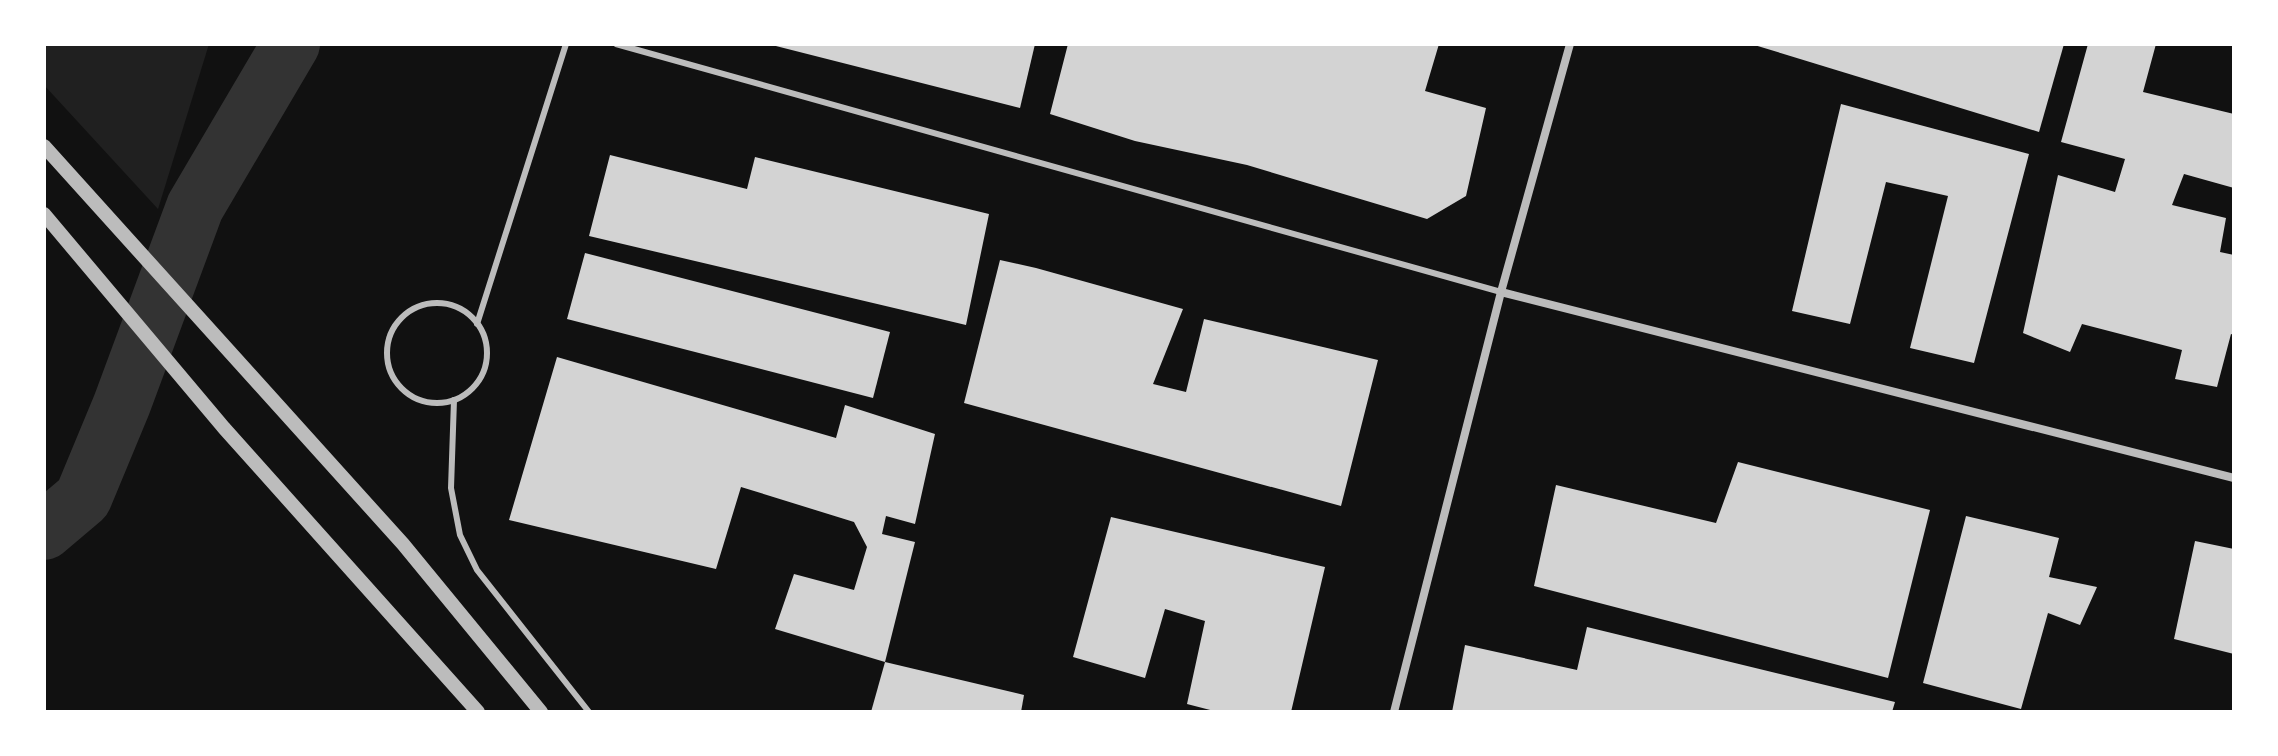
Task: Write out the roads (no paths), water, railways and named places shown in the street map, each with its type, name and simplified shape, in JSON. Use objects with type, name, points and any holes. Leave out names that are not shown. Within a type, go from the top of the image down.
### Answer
[{"type":"street","points":[[1394,712],[1501,292],[1570,44]]},
{"type":"street","points":[[48,151],[403,544],[541,712]]},
{"type":"street","points":[[44,214],[224,428],[478,712]]},
{"type":"street","points":[[1501,292],[2234,478]]},
{"type":"lane","points":[[477,324],[566,44]]},
{"type":"lane","points":[[616,44],[1501,292]]},
{"type":"lane","points":[[444,303],[460,309],[483,332],[487,348],[486,364],[480,380],[469,392],[454,400],[430,403],[407,394],[395,382],[388,367],[386,350],[390,334],[405,315],[428,304],[444,303]]},
{"type":"lane","points":[[454,400],[451,488],[460,535],[477,570],[589,712]]},
{"type":"waterway","points":[[44,531],[83,498],[122,404],[195,207],[291,44]]}]
